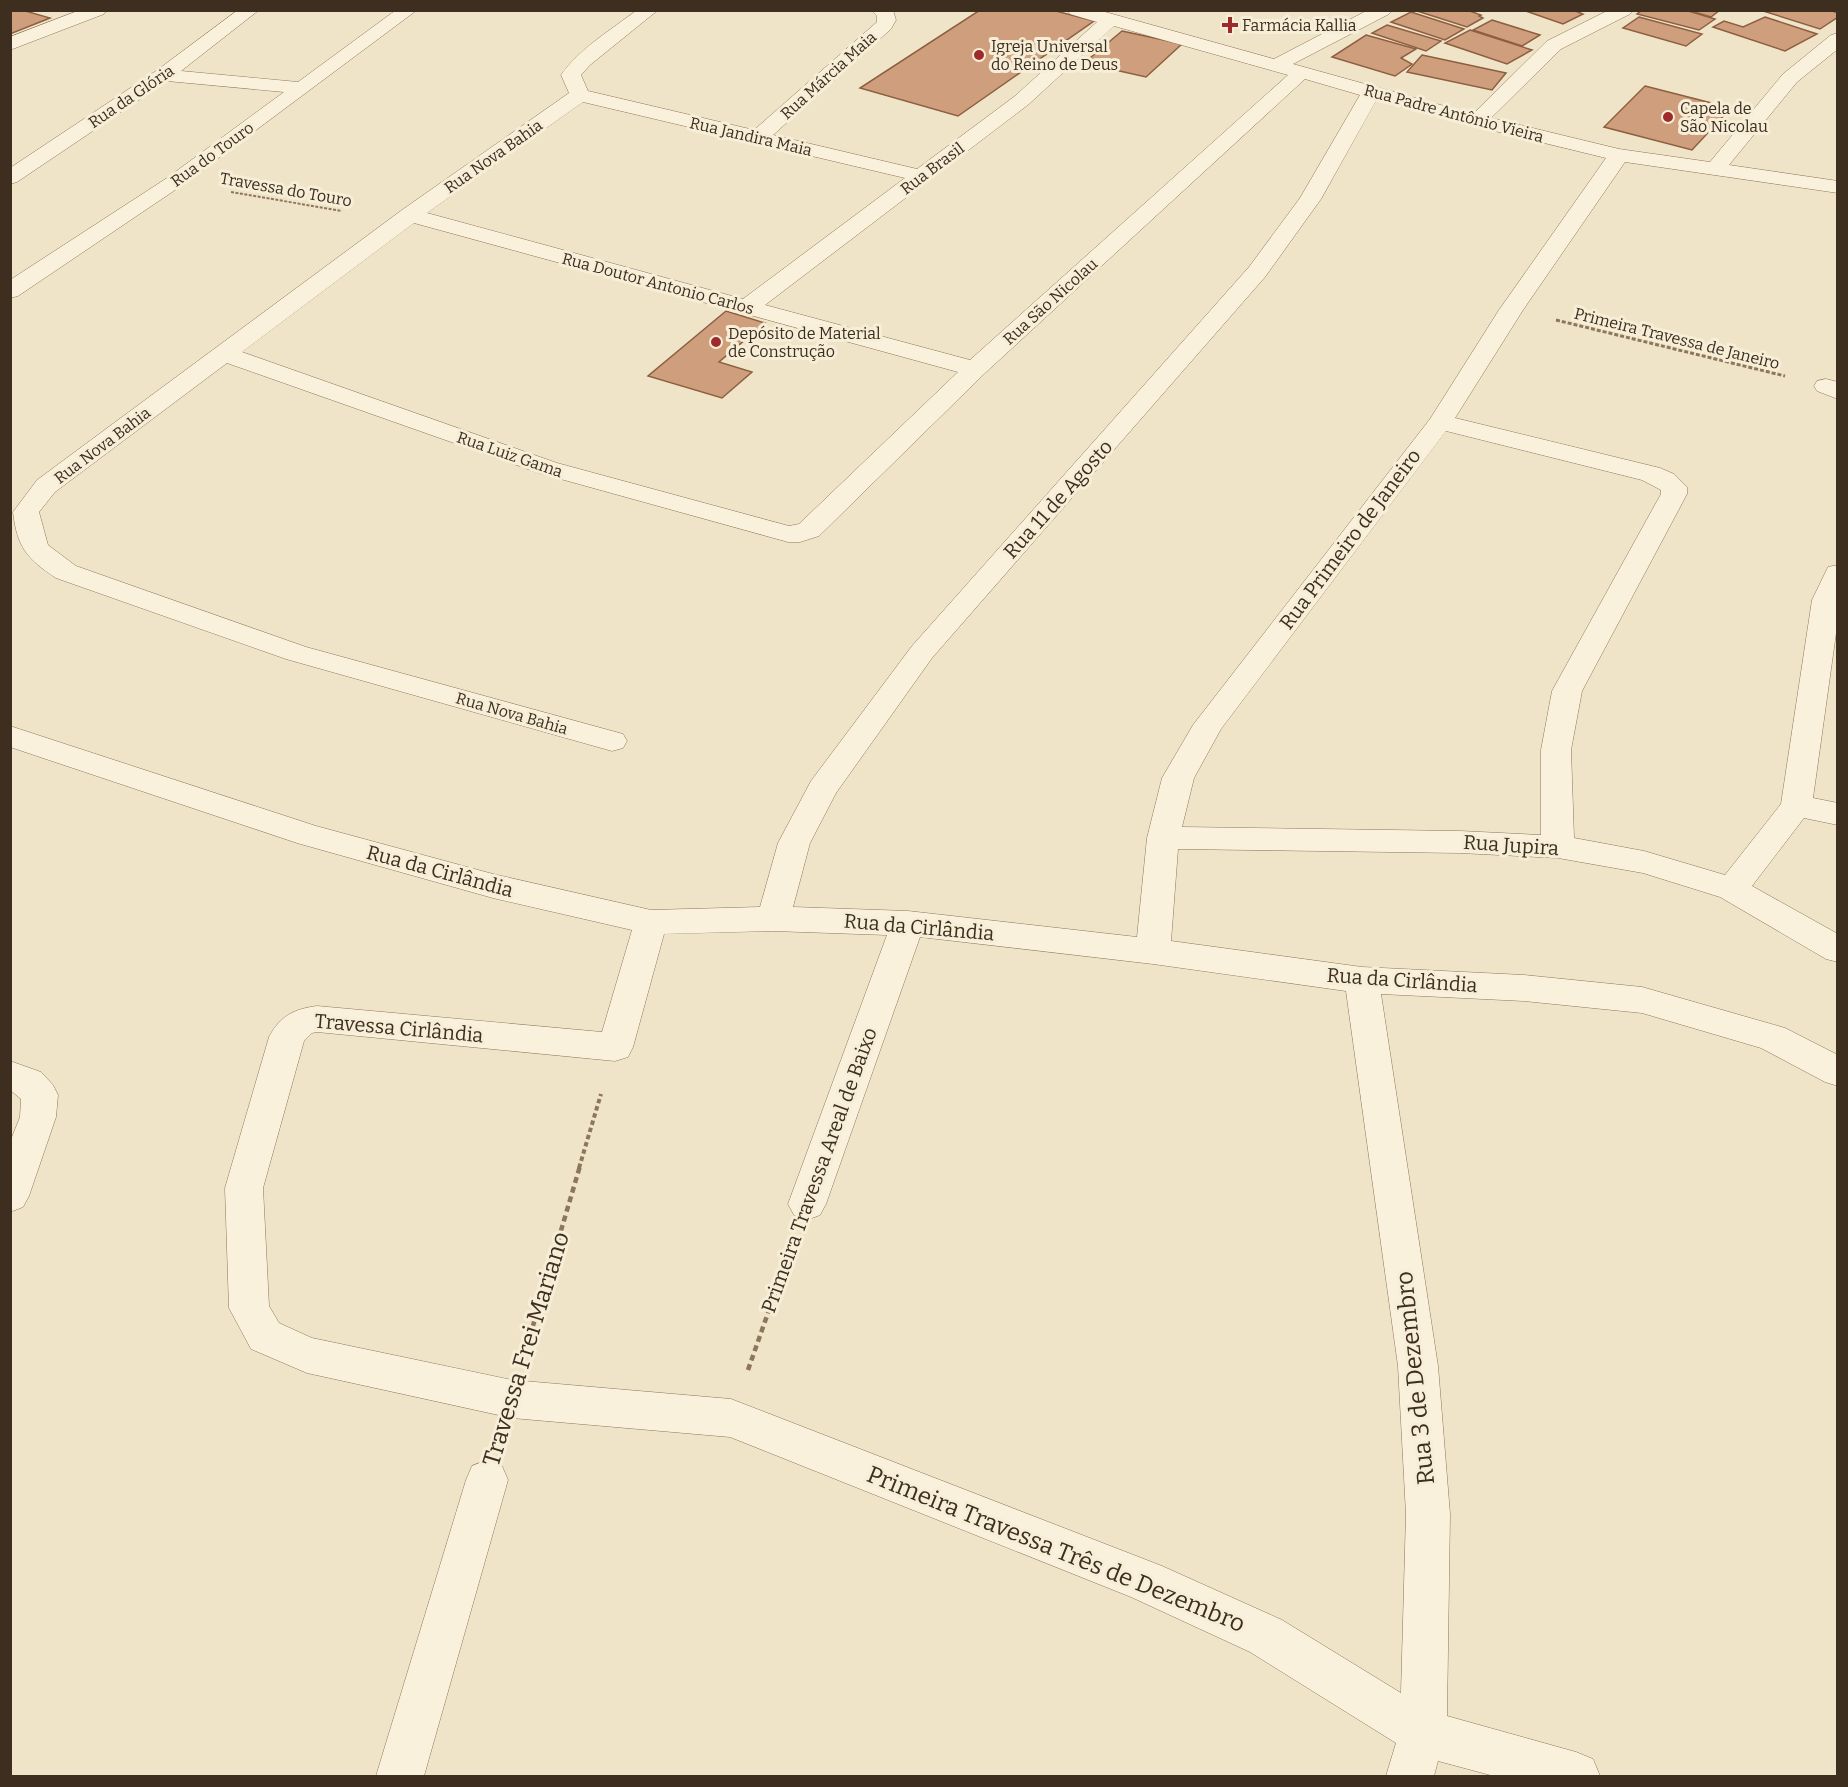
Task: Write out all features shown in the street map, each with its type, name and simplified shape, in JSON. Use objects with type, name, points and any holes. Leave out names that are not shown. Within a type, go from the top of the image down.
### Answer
[{"type":"street","points":[[10,44],[98,10]]},
{"type":"street","name":"Rua da Glória","points":[[10,178],[163,75],[250,10]]},
{"type":"street","name":"Rua do Touro","points":[[10,291],[174,182],[408,10]]},
{"type":"street","points":[[580,95],[571,75],[583,61],[649,10]]},
{"type":"street","name":"Rua Márcia Maia","points":[[758,137],[884,25],[887,20],[886,14],[880,10]]},
{"type":"street","name":"Rua Padre Antônio Vieira","points":[[1076,10],[1303,71],[1371,93],[1619,155],[1838,187]]},
{"type":"street","points":[[1277,64],[1383,10]]},
{"type":"street","points":[[1477,121],[1554,45],[1624,10]]},
{"type":"street","name":"Rua Brasil","points":[[747,307],[1022,100],[1105,16]]},
{"type":"street","points":[[1714,170],[1790,78],[1838,39]]},
{"type":"street","name":"Rua São Nicolau","points":[[800,534],[809,530],[975,369],[1303,71]]},
{"type":"street","points":[[163,75],[303,88]]},
{"type":"street","name":"Rua 11 de Agosto","points":[[773,919],[794,843],[822,789],[922,652],[1257,273],[1310,199],[1371,93]]},
{"type":"street","name":"Rua Jandira Maia","points":[[580,95],[922,176]]},
{"type":"street","name":"Rua Nova Bahia","points":[[580,95],[410,215],[46,486],[26,512],[29,538],[41,557],[66,572],[296,653],[612,741]]},
{"type":"street","name":"Rua Primeiro de Janeiro","points":[[1153,951],[1163,838],[1178,778],[1208,725],[1440,422],[1511,310],[1619,155]]},
{"type":"street","name":"Rua Doutor Antonio Carlos","points":[[410,215],[975,369]]},
{"type":"street","name":"Rua Luiz Gama","points":[[225,354],[548,468],[788,534],[800,534]]},
{"type":"street","points":[[1440,422],[1651,474],[1674,487],[1674,494],[1567,691],[1560,715],[1554,752],[1558,847]]},
{"type":"street","points":[[1732,889],[1796,806],[1826,600],[1838,573]]},
{"type":"street","name":"Rua da Cirlândia","points":[[10,736],[308,835],[492,886],[651,922],[773,919],[908,923],[1153,951],[1362,980],[1524,988],[1642,1000],[1772,1038],[1838,1072]]},
{"type":"street","points":[[1796,806],[1838,814]]},
{"type":"street","name":"Rua Jupira","points":[[1163,838],[1460,842],[1558,847],[1644,862],[1732,889],[1838,950]]},
{"type":"street","points":[[615,1047],[651,922]]},
{"type":"street","name":"Primeira Travessa Areal de Baixo","points":[[807,1204],[908,923]]},
{"type":"street","name":"Rua 3 de Dezembro","points":[[1362,980],[1418,1366],[1428,1515],[1423,1733],[1410,1776]]},
{"type":"street","name":"Travessa Cirlândia","points":[[512,1399],[307,1355],[265,1336],[249,1308],[244,1188],[287,1037],[293,1026],[302,1021],[317,1019],[615,1047]]},
{"type":"street","points":[[10,1074],[28,1082],[40,1095],[38,1117],[10,1196]]},
{"type":"street","name":"Primeira Travessa Três de Dezembro","points":[[512,1399],[731,1418],[1146,1581],[1266,1636],[1423,1733],[1576,1776]]},
{"type":"street","name":"Travessa Frei Mariano","points":[[400,1776],[487,1480]]},
{"type":"path","name":"Travessa do Touro","points":[[174,182],[346,212]]},
{"type":"path","name":"Primeira Travessa de Janeiro","points":[[1511,310],[1832,389]]},
{"type":"path","name":"Travessa Frei Mariano","points":[[512,1399],[615,1047]]},
{"type":"path","name":"Primeira Travessa Areal de Baixo","points":[[731,1418],[807,1204]]},
{"type":"building","points":[[10,10],[22,10],[50,18],[10,34]]},
{"type":"building","name":"Igreja Universal do Reino de Deus","points":[[980,10],[1052,10],[1094,21],[958,116],[860,88]]},
{"type":"building","points":[[1467,10],[1483,18],[1467,27],[1417,11]]},
{"type":"building","points":[[1523,10],[1573,10],[1583,14],[1563,24]]},
{"type":"building","points":[[1642,10],[1685,10],[1715,19],[1699,30],[1637,14]]},
{"type":"building","points":[[1687,10],[1720,10],[1711,17]]},
{"type":"building","points":[[1760,10],[1829,10],[1838,13],[1838,17],[1820,29]]},
{"type":"building","points":[[1411,12],[1464,29],[1445,40],[1391,22]]},
{"type":"building","points":[[1639,17],[1702,34],[1686,46],[1623,28]]},
{"type":"building","points":[[1765,17],[1817,34],[1785,51],[1713,27],[1724,21],[1743,27]]},
{"type":"building","points":[[1492,20],[1540,35],[1522,46],[1473,30]]},
{"type":"building","points":[[1387,25],[1441,41],[1426,51],[1372,33]]},
{"type":"building","points":[[1470,30],[1532,50],[1507,64],[1445,43]]},
{"type":"building","points":[[1122,31],[1182,44],[1146,77],[1084,63]]},
{"type":"building","points":[[1366,35],[1416,49],[1401,58],[1412,64],[1395,76],[1332,57]]},
{"type":"building","points":[[1422,55],[1506,73],[1492,90],[1407,72]]},
{"type":"building","name":"Capela de São Nicolau","points":[[1645,86],[1731,108],[1692,150],[1604,127]]},
{"type":"building","name":"Depósito de Material de Construção","points":[[726,311],[765,323],[719,362],[752,372],[722,398],[648,376]]},
{"type":"place","name":"Farmácia Kallia","points":[[1230,25]]},
{"type":"place","name":"Igreja Universal do Reino de Deus","points":[[979,55]]},
{"type":"place","name":"Capela de São Nicolau","points":[[1668,117]]},
{"type":"place","name":"Depósito de Material de Construção","points":[[716,342]]}]
